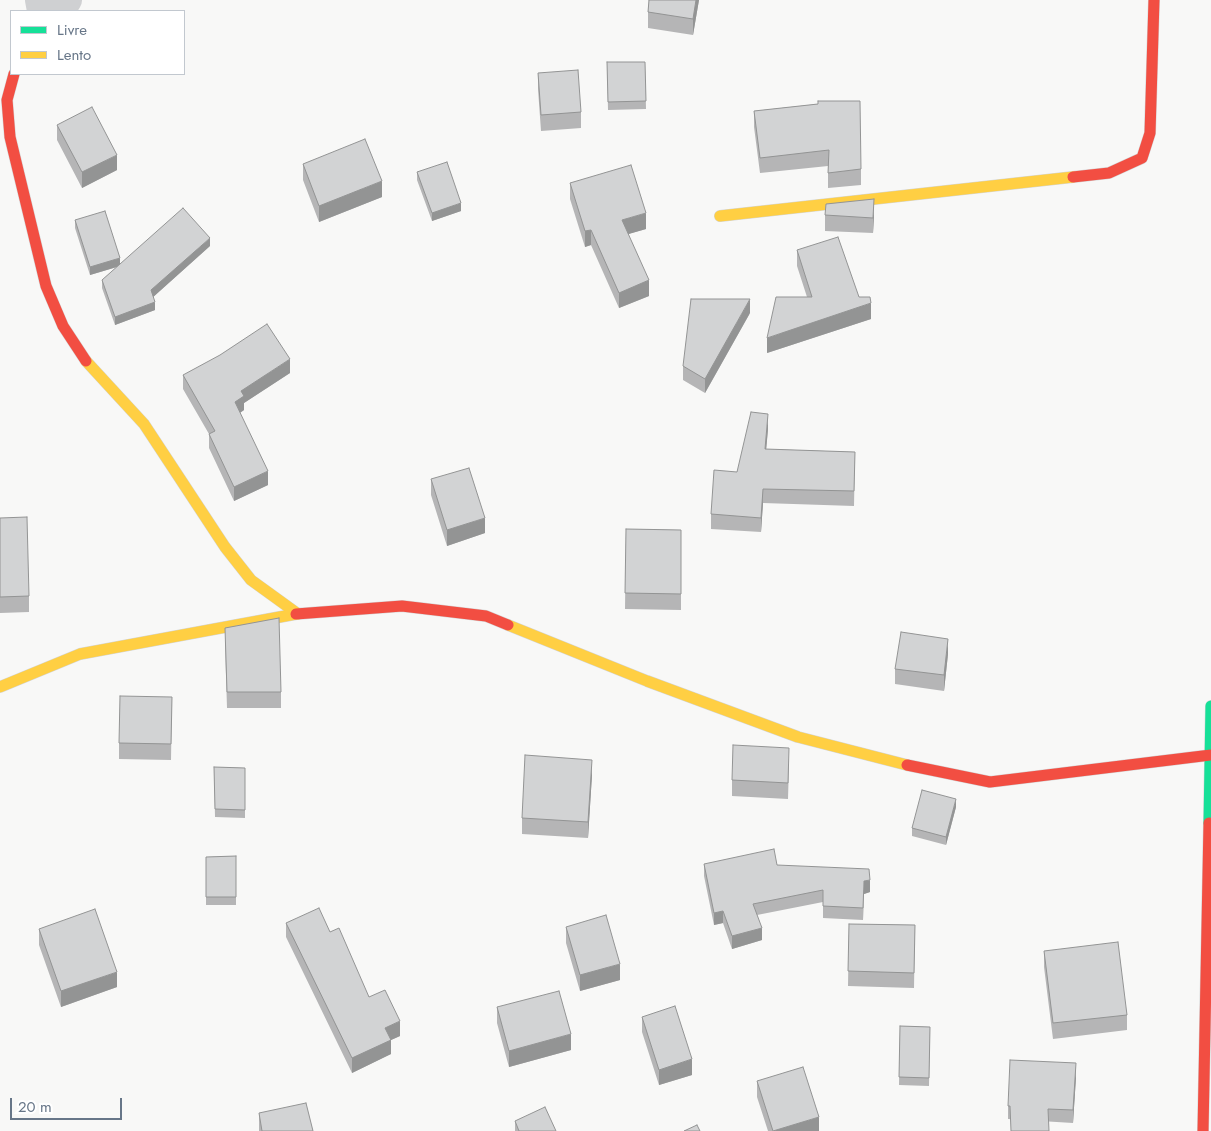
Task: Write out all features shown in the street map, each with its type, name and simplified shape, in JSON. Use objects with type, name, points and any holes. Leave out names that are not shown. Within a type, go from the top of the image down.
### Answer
[{"type":"street","points":[[720,216],[1108,173],[1142,158],[1150,133],[1154,0]]},
{"type":"street","points":[[14,75],[7,100],[10,137],[46,286],[63,326],[85,359],[144,424],[225,547],[251,580],[298,614]]},
{"type":"street","points":[[0,687],[80,654],[298,614],[402,606],[486,616],[647,681],[798,737],[909,766],[990,782],[1211,755]]},
{"type":"street","points":[[1203,1131],[1211,706]]},
{"type":"building","points":[[649,0],[696,0],[693,19],[648,12]]},
{"type":"building","points":[[607,62],[645,62],[646,101],[608,102]]},
{"type":"building","points":[[578,70],[581,112],[541,115],[538,73]]},
{"type":"building","points":[[818,101],[860,101],[861,169],[828,173],[829,150],[760,158],[754,111],[818,104]]},
{"type":"building","points":[[92,107],[117,155],[82,172],[57,125]]},
{"type":"building","points":[[365,139],[382,181],[319,206],[303,164]]},
{"type":"building","points":[[447,162],[461,203],[432,213],[417,172]]},
{"type":"building","points":[[631,165],[646,213],[622,220],[649,280],[619,293],[591,230],[585,231],[570,183]]},
{"type":"building","points":[[874,199],[873,218],[825,215],[826,204]]},
{"type":"building","points":[[183,208],[210,238],[151,290],[155,302],[115,317],[102,280]]},
{"type":"building","points":[[105,211],[120,258],[90,267],[75,220]]},
{"type":"building","points":[[838,237],[859,297],[870,297],[871,303],[767,338],[776,297],[812,297],[797,250]]},
{"type":"building","points":[[691,299],[750,299],[705,379],[683,366]]},
{"type":"building","points":[[267,324],[290,359],[241,391],[244,396],[235,402],[268,471],[234,487],[209,434],[215,431],[183,375],[220,355]]},
{"type":"building","points":[[751,412],[768,414],[765,449],[855,452],[854,491],[763,489],[761,518],[711,514],[714,470],[737,472]]},
{"type":"building","points":[[469,468],[485,518],[447,530],[431,479]]},
{"type":"building","points":[[27,517],[29,596],[0,597],[0,518]]},
{"type":"building","points":[[626,529],[681,530],[681,594],[625,593]]},
{"type":"building","points":[[279,618],[281,692],[227,692],[225,628]]},
{"type":"building","points":[[901,632],[948,639],[944,675],[895,669]]},
{"type":"building","points":[[120,696],[172,697],[171,744],[119,743]]},
{"type":"building","points":[[733,745],[789,748],[788,783],[732,780]]},
{"type":"building","points":[[525,755],[592,760],[588,822],[522,818]]},
{"type":"building","points":[[214,767],[245,768],[245,810],[215,809]]},
{"type":"building","points":[[922,790],[956,799],[946,837],[912,828]]},
{"type":"building","points":[[774,849],[777,865],[869,869],[870,880],[864,881],[863,908],[823,906],[823,890],[753,904],[762,928],[732,936],[723,911],[714,913],[704,864]]},
{"type":"building","points":[[236,856],[236,897],[206,897],[206,857]]},
{"type":"building","points":[[319,908],[330,932],[339,928],[369,997],[385,990],[400,1021],[385,1028],[391,1040],[352,1058],[286,923]]},
{"type":"building","points":[[95,909],[117,972],[61,991],[39,929]]},
{"type":"building","points":[[606,915],[620,964],[580,975],[566,927]]},
{"type":"building","points":[[849,924],[915,925],[914,973],[848,971]]},
{"type":"building","points":[[1118,942],[1127,1015],[1053,1023],[1044,951]]},
{"type":"building","points":[[559,991],[571,1034],[509,1051],[497,1007]]},
{"type":"building","points":[[675,1006],[692,1059],[659,1070],[642,1017]]},
{"type":"building","points":[[900,1026],[930,1027],[929,1078],[899,1077]]},
{"type":"building","points":[[1010,1060],[1076,1063],[1073,1110],[1048,1109],[1049,1131],[1011,1131],[1010,1106],[1008,1106]]},
{"type":"building","points":[[803,1067],[819,1117],[773,1131],[757,1081]]},
{"type":"building","points":[[306,1103],[313,1131],[262,1131],[259,1113]]},
{"type":"building","points":[[545,1107],[556,1131],[519,1131],[515,1121]]},
{"type":"building","points":[[697,1125],[700,1131],[684,1131]]},
{"type":"traffic: fast","points":[[1209,823],[1211,706]]},
{"type":"traffic: slow","points":[[720,216],[1073,177]]},
{"type":"traffic: slow","points":[[86,361],[144,424],[225,547],[251,580],[298,614]]},
{"type":"traffic: slow","points":[[0,687],[80,654],[296,614]]},
{"type":"traffic: slow","points":[[508,625],[647,681],[798,737],[907,765]]},
{"type":"traffic: jam","points":[[1073,177],[1109,173],[1142,158],[1150,133],[1154,0]]},
{"type":"traffic: jam","points":[[14,75],[7,100],[10,137],[46,286],[63,326],[86,361]]},
{"type":"traffic: jam","points":[[296,614],[402,606],[486,616],[508,625]]},
{"type":"traffic: jam","points":[[907,765],[990,782],[1211,755]]},
{"type":"traffic: jam","points":[[1203,1131],[1209,823]]}]
